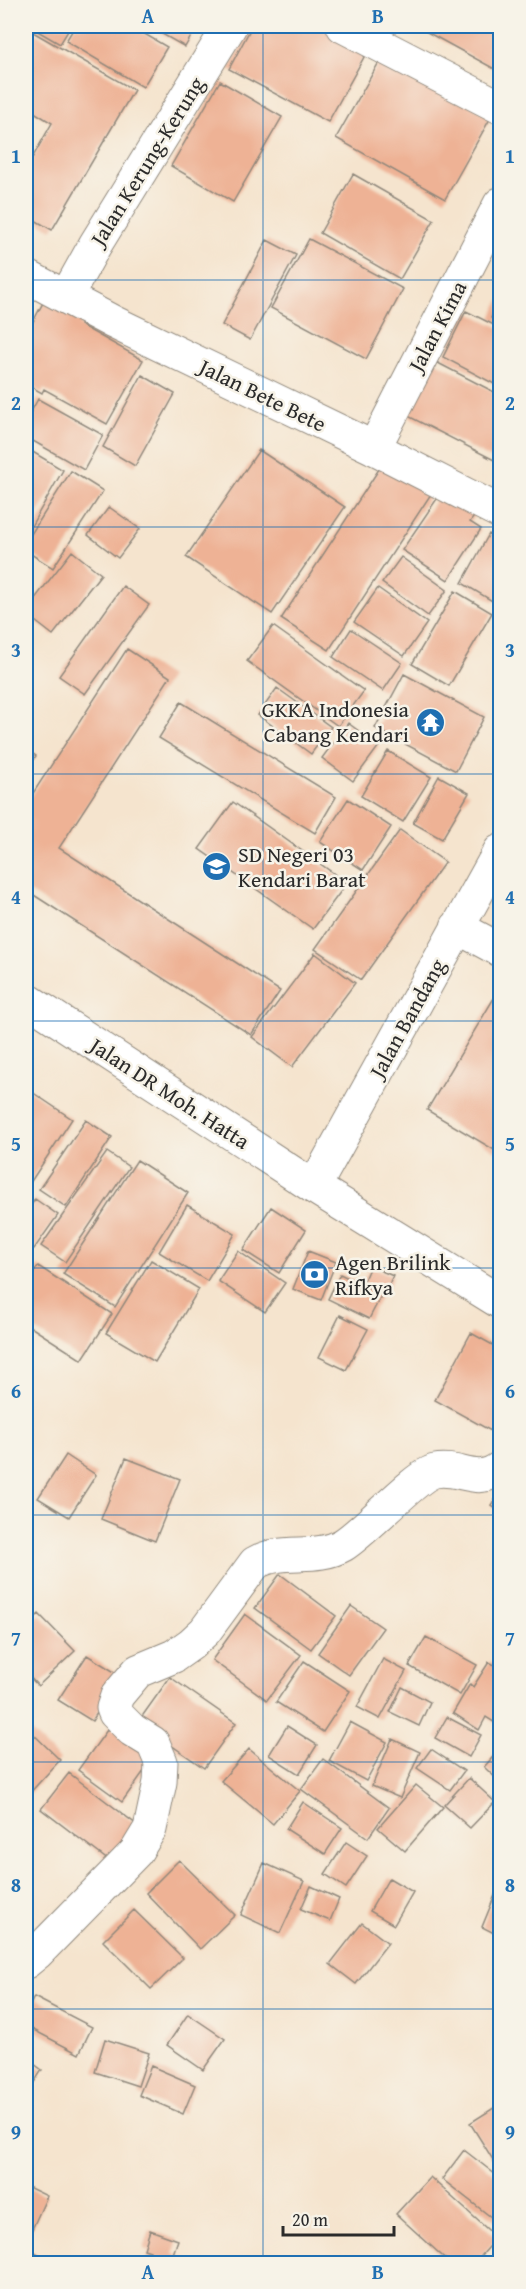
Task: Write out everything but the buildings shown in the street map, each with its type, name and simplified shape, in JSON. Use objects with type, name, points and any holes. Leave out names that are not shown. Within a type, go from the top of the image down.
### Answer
[{"type":"main road","name":"Jalan Kerung-Kerung","points":[[66,297],[94,246],[230,26]]},
{"type":"main road","points":[[343,26],[501,107]]},
{"type":"main road","name":"Jalan Kima","points":[[374,448],[501,204]]},
{"type":"main road","name":"Jalan Bete Bete","points":[[26,276],[173,352],[374,448],[501,512]]},
{"type":"main road","name":"Jalan Bandang","points":[[314,1187],[501,850]]},
{"type":"main road","points":[[457,927],[501,950]]},
{"type":"main road","name":"Jalan DR Moh. Hatta","points":[[26,999],[314,1187],[501,1302]]},
{"type":"main road","points":[[26,1962],[38,1953],[136,1852],[150,1828],[160,1782],[161,1762],[153,1743],[132,1730],[113,1708],[117,1696],[138,1671],[174,1656],[191,1644],[205,1631],[255,1563],[266,1556],[319,1554],[340,1547],[360,1534],[417,1482],[433,1471],[481,1476],[492,1474],[501,1468]]},
{"type":"place","name":"GKKA Indonesia Cabang Kendari","points":[[430,722]]},
{"type":"place","name":"SD Negeri 03 Kendari Barat","points":[[217,867]]},
{"type":"place","name":"Agen Brilink Rifkya","points":[[314,1275]]}]
